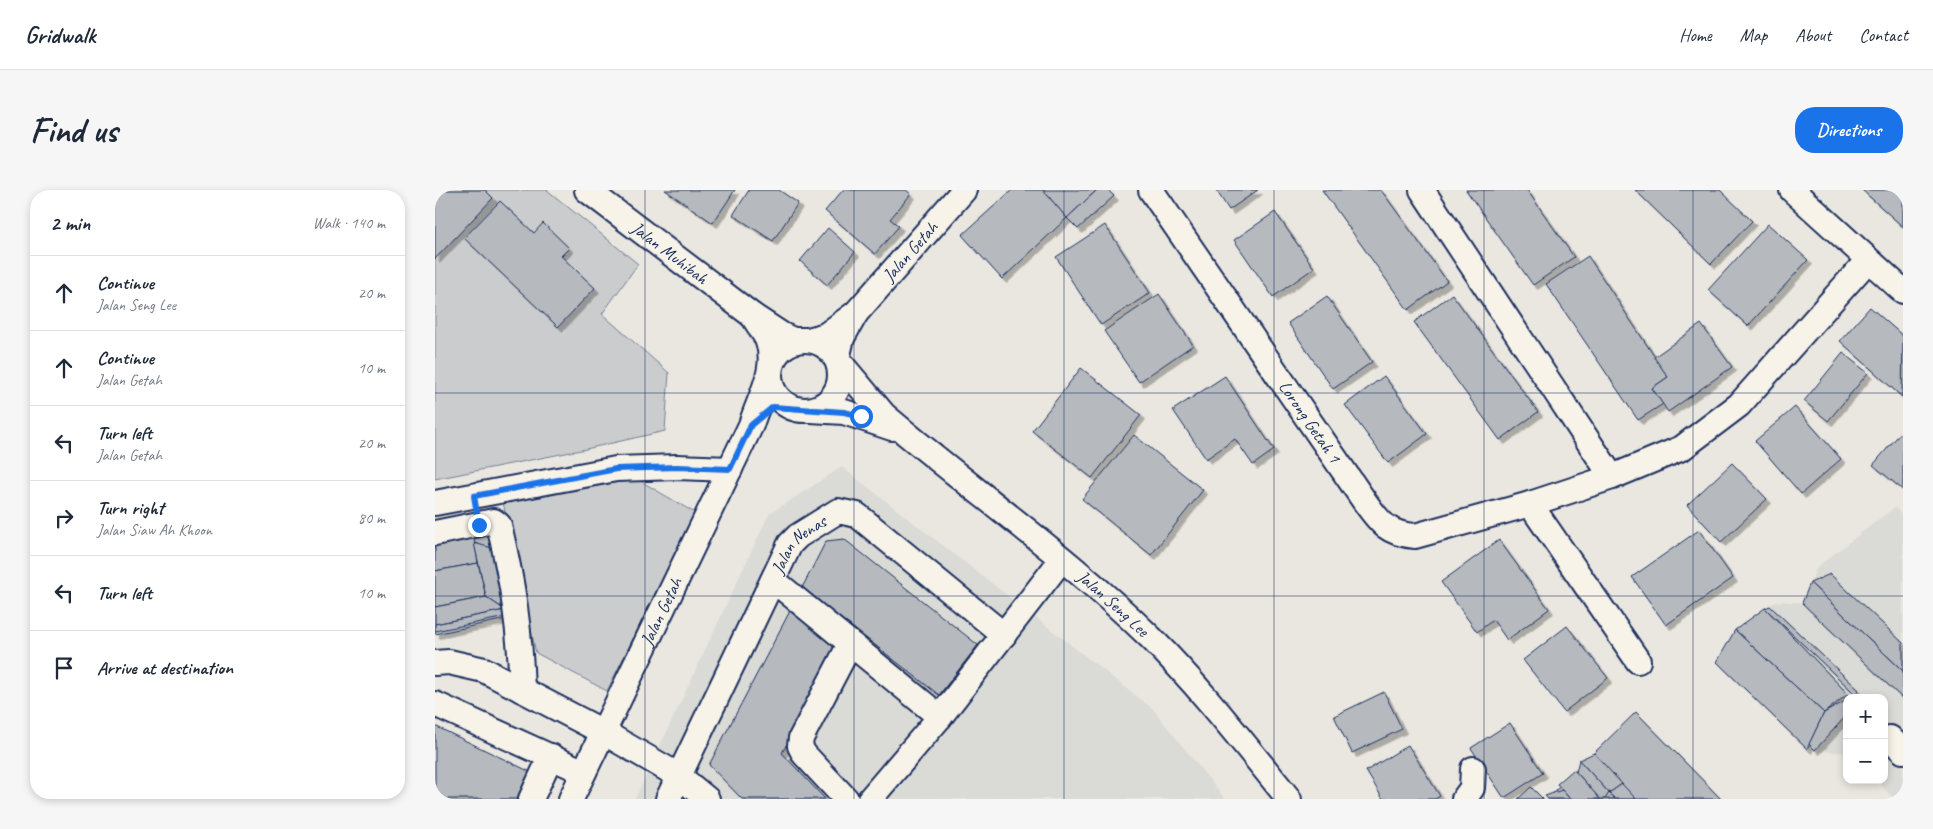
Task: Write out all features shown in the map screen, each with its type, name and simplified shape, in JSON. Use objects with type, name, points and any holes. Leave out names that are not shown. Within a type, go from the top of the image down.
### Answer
[{"type":"street","name":"Jalan Getah","points":[[837,359],[843,338],[857,313],[964,190]]},
{"type":"street","name":"Lorong Getah 1","points":[[1151,190],[1377,520],[1391,531],[1415,536],[1530,504],[1613,477],[1682,448],[1739,405],[1868,260]]},
{"type":"street","points":[[1422,190],[1613,477]]},
{"type":"street","points":[[1792,190],[1903,291]]},
{"type":"street","name":"Jalan Muhibah","points":[[598,193],[753,316],[793,340],[808,340]]},
{"type":"street","name":"Jalan Getah","points":[[808,340],[826,335],[857,313]]},
{"type":"street","name":"Jalan Muhibah","points":[[753,316],[767,339],[771,352],[771,370]]},
{"type":"street","points":[[808,340],[819,343],[829,350],[837,359],[840,376],[835,394],[828,402],[817,408],[806,410],[794,408],[783,402],[775,393],[771,382],[771,370],[773,360],[788,345],[808,340]]},
{"type":"street","name":"Jalan Seng Lee","points":[[837,359],[865,394],[909,436],[1062,559],[1151,639],[1215,709],[1289,799]]},
{"type":"street","name":"Jalan Getah","points":[[571,799],[751,425],[771,370]]},
{"type":"street","name":"Jalan Getah","points":[[751,425],[773,407],[806,410]]},
{"type":"street","name":"Jalan Seng Lee","points":[[806,410],[844,412],[861,416],[909,436]]},
{"type":"street","points":[[435,503],[616,469],[677,467],[730,469]]},
{"type":"street","points":[[474,496],[479,525]]},
{"type":"street","points":[[1530,504],[1639,661]]},
{"type":"street","name":"Jalan Nenas","points":[[667,799],[790,544],[798,536],[838,511],[857,515],[1004,635]]},
{"type":"street","points":[[435,534],[494,521],[499,526],[516,606],[523,690]]},
{"type":"street","points":[[870,799],[940,716],[1062,559]]},
{"type":"street","points":[[773,580],[940,716]]},
{"type":"street","points":[[846,799],[804,754],[800,746],[801,738],[851,644]]},
{"type":"street","points":[[435,662],[449,662],[484,670],[603,732],[679,776],[707,799]]},
{"type":"street","points":[[435,704],[584,772]]},
{"type":"street","points":[[531,799],[551,756]]},
{"type":"street","points":[[1464,799],[1472,788],[1473,769]]},
{"type":"shaded area","points":[[435,190],[547,190],[638,264],[602,314],[669,373],[665,431],[435,479]]},
{"type":"shaded area","points":[[842,467],[1152,708],[1225,799],[635,799],[769,514]]},
{"type":"shaded area","points":[[637,479],[695,513],[607,691],[536,653],[503,502]]},
{"type":"shaded area","points":[[1895,507],[1903,517],[1903,799],[1894,799],[1880,784],[1888,784],[1888,694],[1843,694],[1843,753],[1817,751],[1720,658],[1735,630],[1776,601],[1802,603],[1817,567]]},
{"type":"building","points":[[439,190],[485,190],[493,198],[435,259],[435,200],[442,193]]},
{"type":"building","points":[[665,190],[735,190],[713,223]]},
{"type":"building","points":[[749,190],[779,190],[798,203],[773,241],[733,215]]},
{"type":"building","points":[[843,190],[906,190],[911,194],[890,219],[899,226],[875,254],[825,211]]},
{"type":"building","points":[[1012,190],[1043,190],[1067,218],[1002,279],[962,235]]},
{"type":"building","points":[[1043,190],[1097,190],[1067,218]]},
{"type":"building","points":[[1097,190],[1108,190],[1114,196],[1078,229],[1067,218]]},
{"type":"building","points":[[1216,190],[1258,190],[1229,210]]},
{"type":"building","points":[[1322,190],[1381,190],[1447,281],[1408,310]]},
{"type":"building","points":[[1466,190],[1527,190],[1574,257],[1533,285]]},
{"type":"building","points":[[1635,190],[1720,190],[1752,221],[1711,264]]},
{"type":"building","points":[[1862,190],[1903,190],[1903,226],[1902,226]]},
{"type":"building","points":[[500,201],[534,233],[543,223],[569,248],[561,256],[595,288],[558,327],[464,238]]},
{"type":"building","points":[[1275,212],[1314,268],[1273,297],[1234,240]]},
{"type":"building","points":[[1768,224],[1808,260],[1748,326],[1708,290]]},
{"type":"building","points":[[1105,225],[1150,293],[1101,325],[1056,257]]},
{"type":"building","points":[[828,228],[855,252],[827,285],[800,261]]},
{"type":"building","points":[[1588,256],[1668,377],[1652,388],[1663,404],[1638,420],[1546,284]]},
{"type":"building","points":[[1159,294],[1193,345],[1139,382],[1104,331]]},
{"type":"building","points":[[1452,294],[1538,412],[1500,440],[1414,322]]},
{"type":"building","points":[[1327,296],[1372,362],[1333,389],[1288,323]]},
{"type":"building","points":[[1870,307],[1903,336],[1902,397],[1840,341]]},
{"type":"building","points":[[1701,324],[1732,367],[1668,412],[1652,388],[1668,377],[1654,357]]},
{"type":"building","points":[[1843,353],[1868,373],[1828,421],[1804,401]]},
{"type":"building","points":[[1081,368],[1141,415],[1092,478],[1032,431]]},
{"type":"building","points":[[1225,376],[1274,450],[1253,465],[1235,439],[1206,459],[1173,410]]},
{"type":"building","points":[[1384,376],[1427,434],[1388,463],[1345,405]]},
{"type":"building","points":[[1795,407],[1841,459],[1801,494],[1755,441]]},
{"type":"building","points":[[1903,430],[1903,490],[1873,465]]},
{"type":"building","points":[[1134,435],[1203,490],[1151,555],[1082,499]]},
{"type":"building","points":[[1732,463],[1767,499],[1721,542],[1687,505]]},
{"type":"building","points":[[497,529],[511,618],[435,634],[435,541]]},
{"type":"building","points":[[1699,530],[1733,578],[1666,625],[1632,577]]},
{"type":"building","points":[[474,538],[478,563],[435,571],[435,545]]},
{"type":"building","points":[[844,539],[978,645],[939,695],[802,588],[826,541]]},
{"type":"building","points":[[1499,540],[1549,609],[1507,640],[1493,620],[1477,632],[1441,582]]},
{"type":"building","points":[[474,543],[499,550],[505,610],[486,597]]},
{"type":"building","points":[[478,563],[486,597],[435,607],[435,571]]},
{"type":"building","points":[[1830,574],[1903,643],[1903,671],[1810,583]]},
{"type":"building","points":[[1810,583],[1903,671],[1903,699],[1802,603]]},
{"type":"building","points":[[486,597],[505,610],[435,624],[435,607]]},
{"type":"building","points":[[1770,606],[1859,690],[1855,694],[1765,608]]},
{"type":"building","points":[[1765,608],[1848,694],[1843,694],[1843,698],[1824,713],[1735,630]]},
{"type":"building","points":[[505,610],[506,617],[435,631],[435,624]]},
{"type":"building","points":[[790,611],[837,648],[782,753],[825,799],[742,799],[709,765]]},
{"type":"building","points":[[1567,626],[1608,678],[1564,712],[1523,660]]},
{"type":"building","points":[[1735,630],[1824,713],[1807,749],[1717,662]]},
{"type":"building","points":[[1384,692],[1402,729],[1352,753],[1334,716]]},
{"type":"building","points":[[1843,702],[1843,719],[1815,750],[1809,744],[1824,713]]},
{"type":"building","points":[[1636,712],[1721,799],[1547,799],[1594,753]]},
{"type":"building","points":[[1510,723],[1543,773],[1504,798],[1471,748]]},
{"type":"building","points":[[435,726],[541,777],[530,799],[435,799]]},
{"type":"building","points":[[1408,745],[1440,796],[1435,799],[1383,799],[1366,771]]},
{"type":"building","points":[[1594,753],[1622,784],[1609,793],[1579,760]]},
{"type":"building","points":[[1579,760],[1609,793],[1605,799],[1600,799],[1576,772]]},
{"type":"building","points":[[1573,770],[1600,799],[1570,799],[1557,784]]},
{"type":"building","points":[[1622,784],[1636,799],[1615,799],[1609,793]]},
{"type":"building","points":[[1531,787],[1543,799],[1518,799]]},
{"type":"building","points":[[1562,790],[1570,799],[1548,799],[1545,796]]},
{"type":"route","points":[[479,525],[474,496],[616,469],[677,467],[730,469],[751,425],[763,413],[773,407],[844,412],[861,416]]}]
